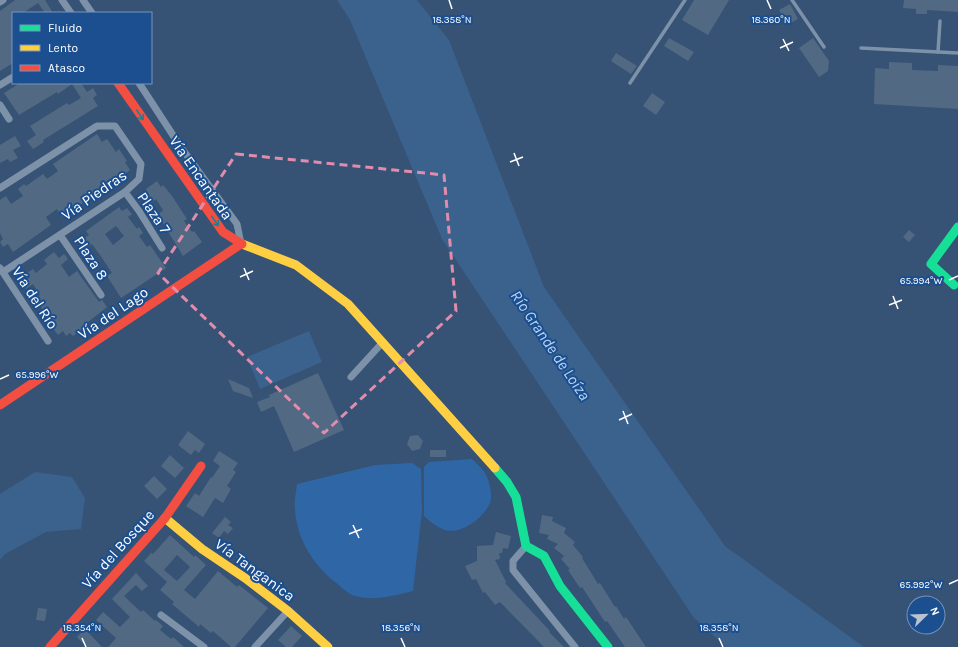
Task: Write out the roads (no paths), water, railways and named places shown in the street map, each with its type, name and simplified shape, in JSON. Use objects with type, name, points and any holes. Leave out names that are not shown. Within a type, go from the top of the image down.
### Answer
[{"type":"street","points":[[62,0],[70,12]]},
{"type":"street","points":[[83,0],[91,12]]},
{"type":"street","points":[[0,85],[12,78]]},
{"type":"street","name":"Vía Encantada","points":[[119,84],[223,232],[241,244]]},
{"type":"street","name":"Vía Encantada","points":[[140,84],[180,146],[236,224],[241,244]]},
{"type":"street","points":[[0,104],[9,119]]},
{"type":"street","name":"Vía Piedras","points":[[0,188],[97,126],[115,126],[141,164],[139,179],[125,192],[1,270]]},
{"type":"street","name":"Plaza 7","points":[[125,192],[139,211],[162,248]]},
{"type":"street","points":[[954,285],[931,264],[958,227]]},
{"type":"street","name":"Plaza 8","points":[[60,234],[101,296]]},
{"type":"street","points":[[241,244],[296,265],[348,304],[507,482],[516,497],[526,546],[544,556],[560,586],[608,647]]},
{"type":"street","name":"Vía del Lago","points":[[0,405],[241,244]]},
{"type":"street","name":"Vía del Río","points":[[1,270],[48,342]]},
{"type":"street","points":[[351,377],[382,342]]},
{"type":"street","name":"Vía del Bosque","points":[[50,647],[165,518],[201,466]]},
{"type":"street","name":"Vía Tanganica","points":[[165,518],[202,549],[246,578],[288,611],[328,647]]},
{"type":"street","points":[[526,546],[513,561],[513,570],[575,647]]},
{"type":"street","points":[[255,647],[288,611]]},
{"type":"street","points":[[161,615],[204,647]]},
{"type":"lane","points":[[630,83],[685,0]]},
{"type":"lane","points":[[792,0],[824,47]]},
{"type":"lane","points":[[938,52],[940,21]]},
{"type":"lane","points":[[861,48],[958,53]]},
{"type":"water","name":"Río Grande de Loíza","points":[[337,0],[417,0],[449,40],[544,287],[725,546],[864,647],[726,647],[694,618],[442,239],[350,20]]},
{"type":"water","points":[[309,331],[322,362],[260,389],[247,357]]},
{"type":"water","points":[[35,472],[72,477],[85,498],[81,529],[46,532],[5,554],[0,560],[0,494]]}]
